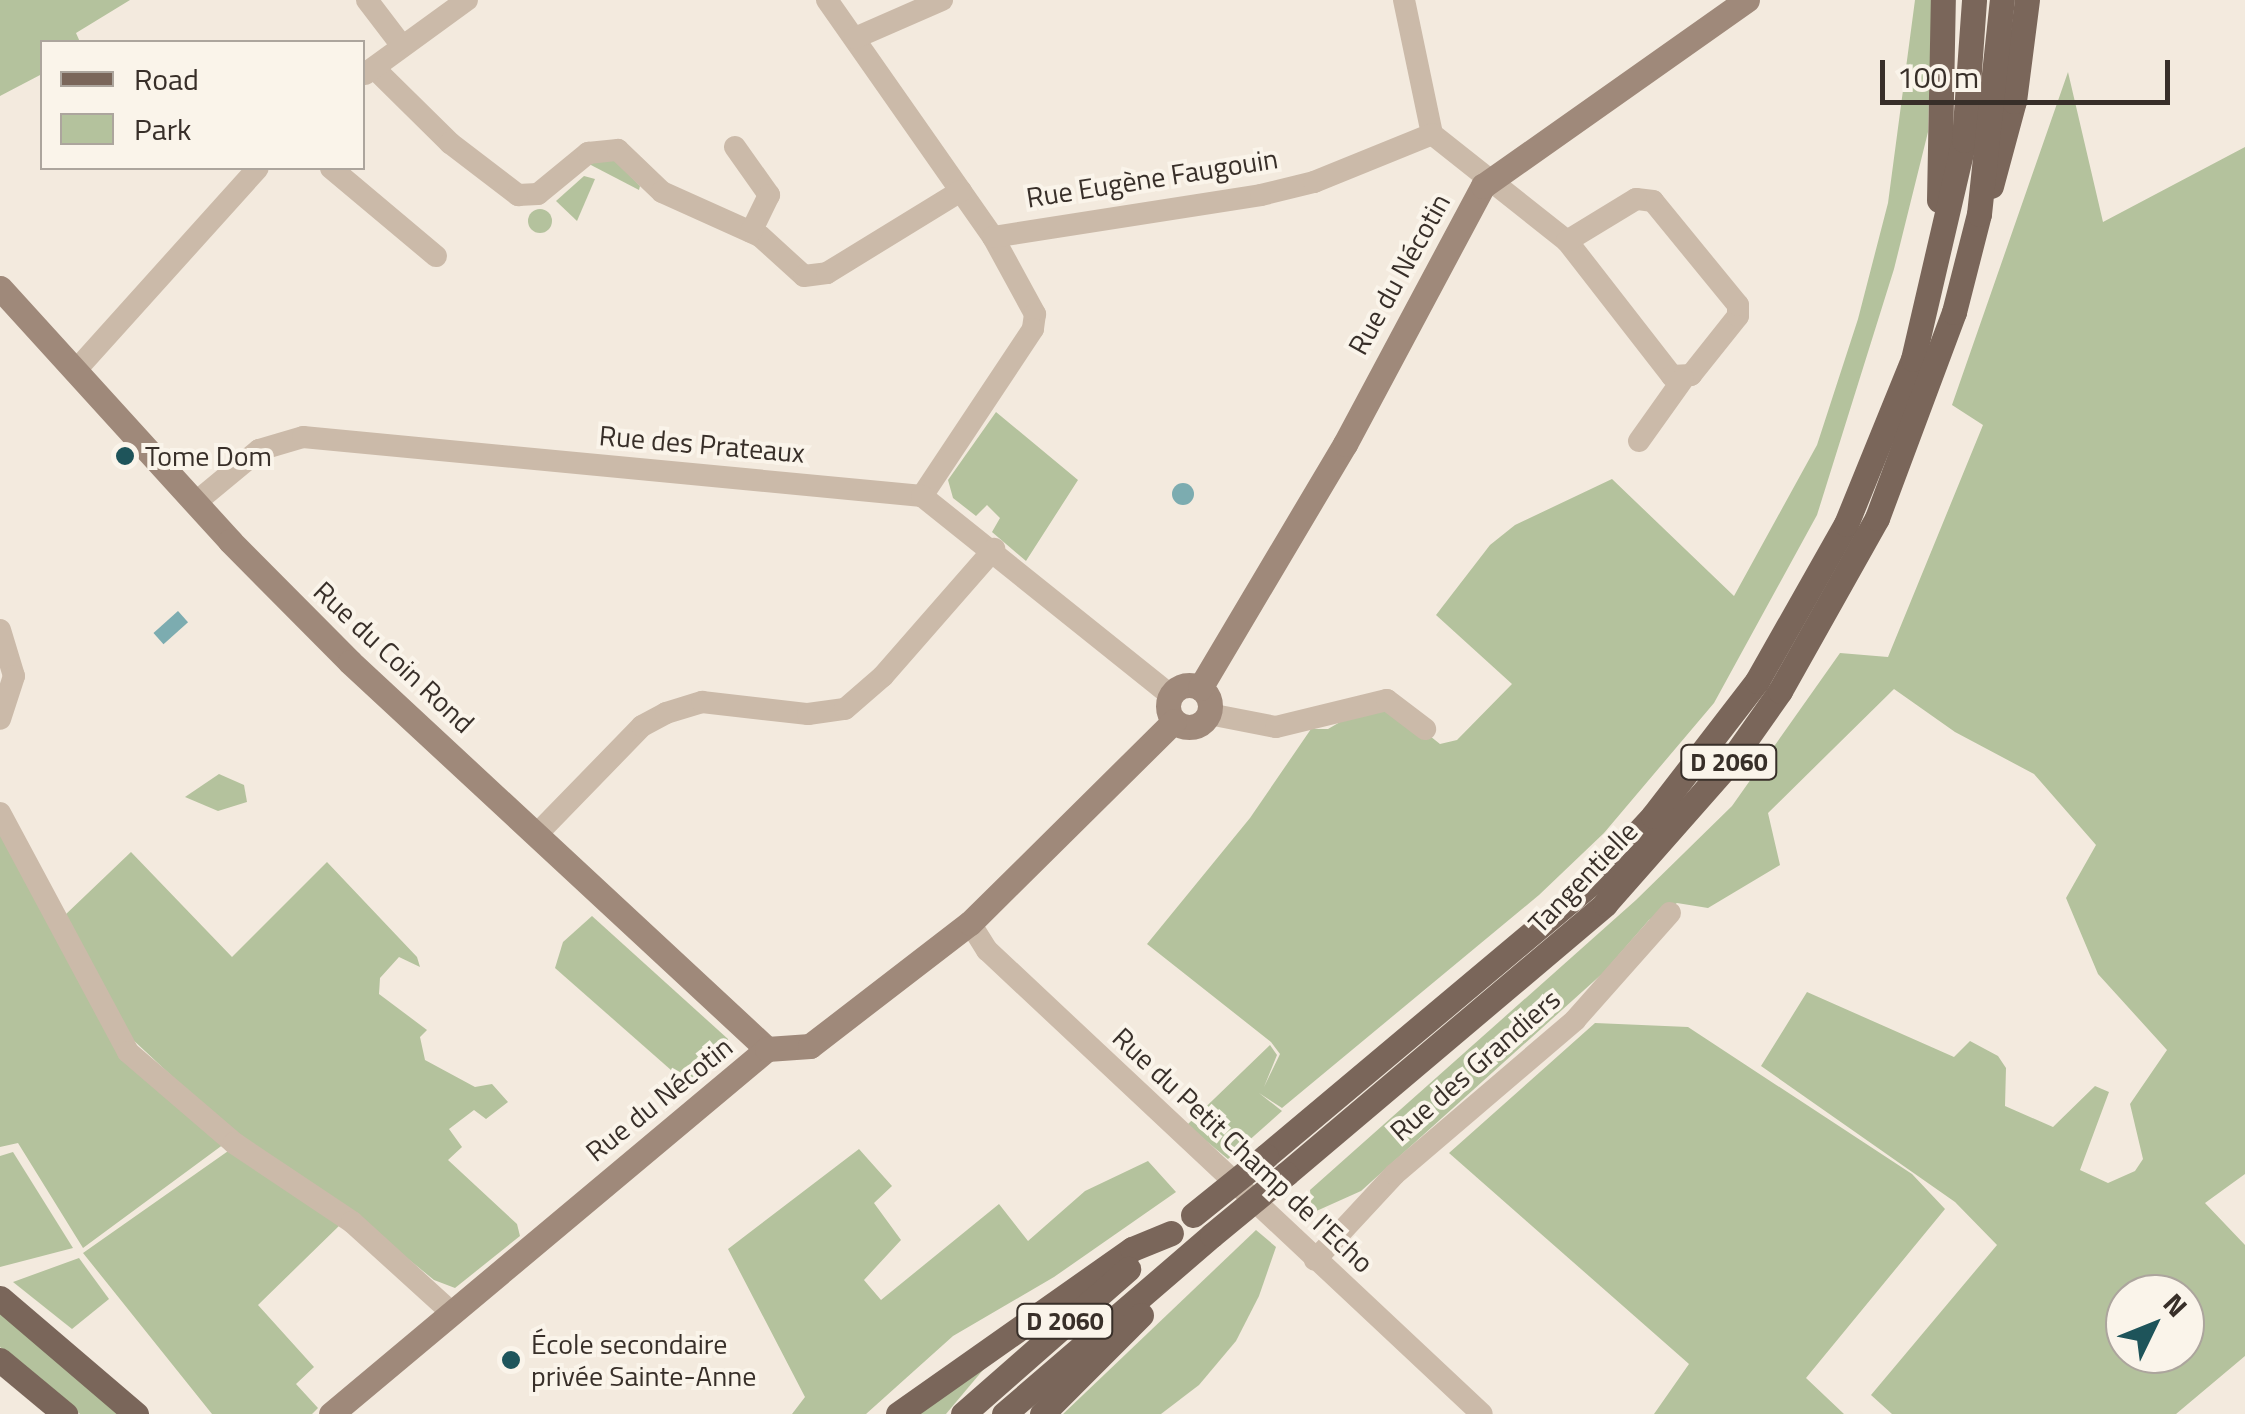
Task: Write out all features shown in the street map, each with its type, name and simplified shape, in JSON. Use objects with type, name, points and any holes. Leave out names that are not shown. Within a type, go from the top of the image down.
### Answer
[{"type":"main road","points":[[1934,290],[1943,0]]},
{"type":"main road","name":"Tangentielle","points":[[1171,1234],[1591,882],[1708,748],[1757,681],[1846,524],[1884,442],[1934,290],[1964,140],[1974,0]]},
{"type":"main road","name":"D 2060","points":[[1980,214],[2002,0]]},
{"type":"main road","points":[[1980,214],[2002,160],[2027,0]]},
{"type":"main road","name":"Tangentielle","points":[[1004,1414],[1216,1240],[1286,1174],[1605,904],[1730,762],[1816,632],[1877,518],[1919,418],[1980,214]]},
{"type":"main road","points":[[898,1414],[1132,1249],[1171,1234]]},
{"type":"main road","name":"D 2060","points":[[963,1414],[1171,1234]]},
{"type":"main road","points":[[1042,1414],[1095,1356],[1216,1240]]},
{"type":"main road","points":[[0,1298],[136,1414]]},
{"type":"main road","points":[[0,1360],[65,1414]]},
{"type":"street","points":[[367,0],[402,46]]},
{"type":"street","points":[[467,0],[368,72],[450,143],[518,194],[538,194],[588,153],[607,147],[662,192],[751,232],[796,272],[818,276],[961,191]]},
{"type":"street","points":[[827,0],[993,236],[1030,300],[1034,330],[922,496],[994,548],[1192,727],[1214,716],[1305,725],[1372,699],[1387,700],[1425,728]]},
{"type":"street","points":[[855,38],[942,0]]},
{"type":"street","points":[[1404,0],[1432,134],[1567,242],[1672,376],[1683,379]]},
{"type":"street","name":"Rue du Nécotin","points":[[1206,681],[1488,180],[1746,0]]},
{"type":"street","name":"Rue Eugène Faugouin","points":[[993,236],[1261,195],[1314,182],[1432,134]]},
{"type":"street","points":[[734,147],[769,194],[751,232]]},
{"type":"street","points":[[76,368],[256,170]]},
{"type":"street","points":[[333,170],[436,256]]},
{"type":"street","points":[[1567,242],[1636,199],[1658,204],[1739,310],[1639,441]]},
{"type":"street","name":"Rue du Coin Rond","points":[[0,288],[196,503],[350,662],[767,1049]]},
{"type":"street","name":"Rue des Prateaux","points":[[196,503],[259,450],[303,437],[922,496]]},
{"type":"street","points":[[538,833],[642,726],[666,712],[702,702],[808,714],[844,708],[883,676],[994,548]]},
{"type":"street","points":[[0,630],[14,676],[0,719]]},
{"type":"street","points":[[1167,708],[1180,686],[1206,681],[1214,716]]},
{"type":"street","name":"Rue du Nécotin","points":[[331,1414],[767,1049],[810,1046],[970,924],[1167,708]]},
{"type":"street","points":[[0,813],[128,1052],[234,1143],[352,1222],[451,1312]]},
{"type":"street","name":"Rue des Grandiers","points":[[1315,1260],[1394,1174],[1576,1020],[1670,913]]},
{"type":"street","name":"Rue du Petit Champ de l'Echo","points":[[970,924],[987,950],[1482,1414]]},
{"type":"green space","points":[[0,0],[130,0],[76,33],[79,40],[40,40],[40,75],[0,96]]},
{"type":"green space","points":[[1915,0],[1932,0],[1928,132],[1894,269],[1817,515],[1714,703],[1604,833],[1539,895],[1282,1108],[1259,1093],[1282,1111],[1228,1159],[1187,1125],[1270,1045],[1277,1055],[1264,1087],[1280,1054],[1271,1042],[1147,944],[1250,818],[1311,729],[1328,729],[1373,703],[1391,705],[1440,744],[1457,740],[1512,684],[1436,615],[1490,545],[1515,525],[1612,479],[1734,596],[1817,445],[1858,319],[1888,203]]},
{"type":"green space","points":[[2068,72],[2103,222],[2245,147],[2245,1174],[2205,1203],[2245,1245],[2245,1356],[2176,1414],[1892,1414],[1871,1395],[1997,1245],[1955,1202],[1761,1066],[1807,992],[1954,1057],[1970,1041],[1998,1056],[2006,1068],[2005,1106],[2053,1127],[2095,1086],[2109,1092],[2080,1170],[2108,1183],[2135,1171],[2143,1159],[2130,1104],[2167,1050],[2098,974],[2066,898],[2096,845],[2034,774],[1955,732],[1894,689],[1768,813],[1780,865],[1708,908],[1677,903],[1649,920],[1603,973],[1361,1191],[1312,1213],[1310,1190],[1636,900],[1732,806],[1840,653],[1888,657],[1983,425],[1952,405]]},
{"type":"green space","points":[[613,158],[640,186],[639,190],[589,164]]},
{"type":"green space","points":[[584,176],[595,179],[577,221],[556,201]]},
{"type":"green space","points":[[540,209],[549,212],[549,230],[540,233],[531,230],[528,221],[531,212]]},
{"type":"green space","points":[[996,412],[1078,480],[1026,561],[992,532],[1000,518],[987,505],[976,516],[953,498],[948,480]]},
{"type":"green space","points":[[219,774],[244,785],[247,802],[218,811],[185,797]]},
{"type":"green space","points":[[0,826],[98,1016],[224,1144],[83,1248],[18,1143],[0,1147]]},
{"type":"green space","points":[[131,852],[232,957],[327,862],[417,957],[420,967],[399,957],[380,978],[379,994],[427,1030],[420,1037],[425,1060],[475,1087],[492,1084],[508,1102],[486,1119],[474,1110],[449,1129],[462,1147],[448,1160],[517,1224],[520,1236],[455,1288],[434,1280],[331,1196],[232,1132],[131,1038],[64,916]]},
{"type":"green space","points":[[592,916],[728,1039],[729,1048],[688,1085],[555,968],[563,942]]},
{"type":"green space","points":[[1595,1023],[1688,1027],[1912,1174],[1945,1209],[1806,1378],[1844,1414],[1654,1414],[1689,1364],[1449,1153]]},
{"type":"green space","points":[[231,1149],[342,1223],[258,1305],[314,1367],[296,1384],[318,1408],[312,1414],[212,1414],[83,1253]]},
{"type":"green space","points":[[859,1149],[892,1186],[874,1203],[901,1240],[864,1280],[881,1300],[999,1204],[1028,1241],[1085,1191],[1148,1161],[1176,1192],[1054,1277],[953,1336],[866,1414],[792,1414],[805,1397],[728,1249]]},
{"type":"green space","points":[[13,1152],[73,1248],[0,1267],[0,1156]]},
{"type":"green space","points":[[1256,1230],[1276,1247],[1259,1296],[1236,1341],[1199,1385],[1161,1414],[1063,1414]]},
{"type":"green space","points":[[79,1258],[109,1299],[72,1329],[13,1282]]},
{"type":"green space","points":[[0,1313],[121,1414],[80,1414],[0,1347]]},
{"type":"green space","points":[[1004,1345],[946,1414],[915,1414]]},
{"type":"water","points":[[1183,483],[1191,486],[1191,502],[1183,505],[1175,502],[1172,494],[1175,486]]},
{"type":"water","points":[[178,611],[188,622],[164,644],[153,633]]},
{"type":"place","name":"Tome Dom","points":[[125,456]]},
{"type":"place","name":"École secondaire privée Sainte-Anne","points":[[511,1360]]}]
